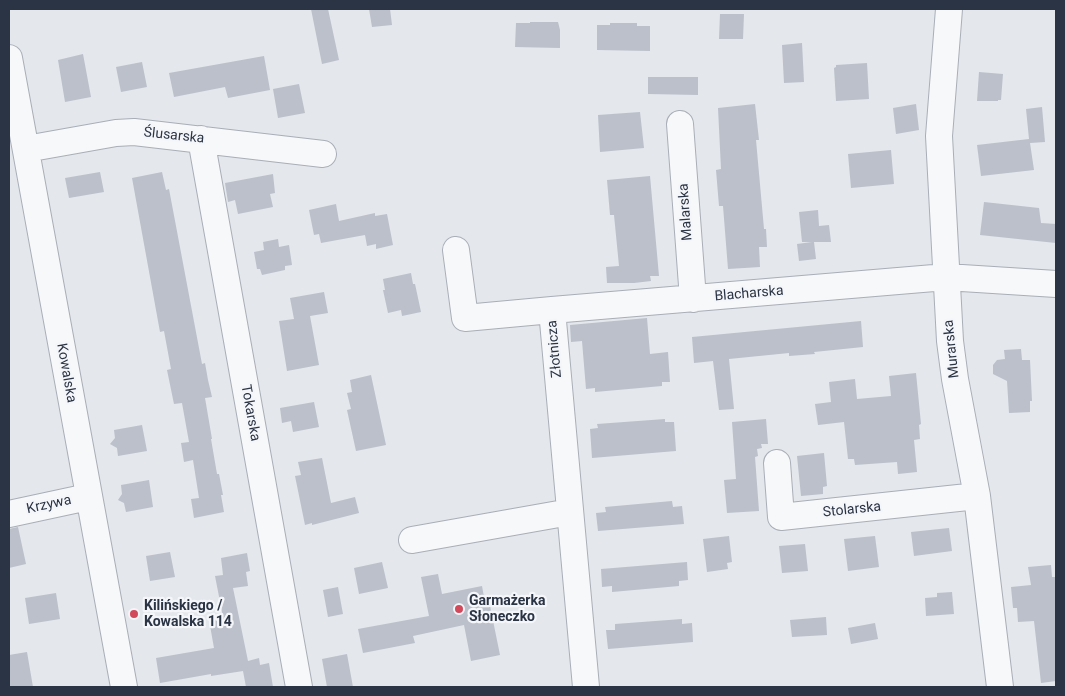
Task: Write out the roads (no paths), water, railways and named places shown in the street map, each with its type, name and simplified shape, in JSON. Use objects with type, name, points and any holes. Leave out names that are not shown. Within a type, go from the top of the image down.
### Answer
[{"type":"street","name":"Murarska","points":[[949,9],[939,136],[950,341],[955,379],[977,496],[1000,687]]},
{"type":"street","name":"Kowalska","points":[[9,58],[15,123],[26,149],[124,687]]},
{"type":"street","name":"Malarska","points":[[680,124],[693,299]]},
{"type":"street","name":"Ślusarska","points":[[26,149],[116,133],[134,132],[323,154]]},
{"type":"street","name":"Tokarska","points":[[202,139],[298,687]]},
{"type":"street","name":"Złotnicza","points":[[456,250],[465,318],[552,310],[586,687]]},
{"type":"street","name":"Blacharska","points":[[552,310],[946,277],[1056,284]]},
{"type":"street","name":"Stolarska","points":[[777,463],[781,517],[977,496]]},
{"type":"street","name":"Krzywa","points":[[9,514],[88,497]]},
{"type":"street","points":[[412,540],[570,512]]},
{"type":"place","name":"Garmażerka Słoneczko","points":[[459,609]]},
{"type":"place","name":"Kilińskiego / Kowalska 114","points":[[134,614]]}]
